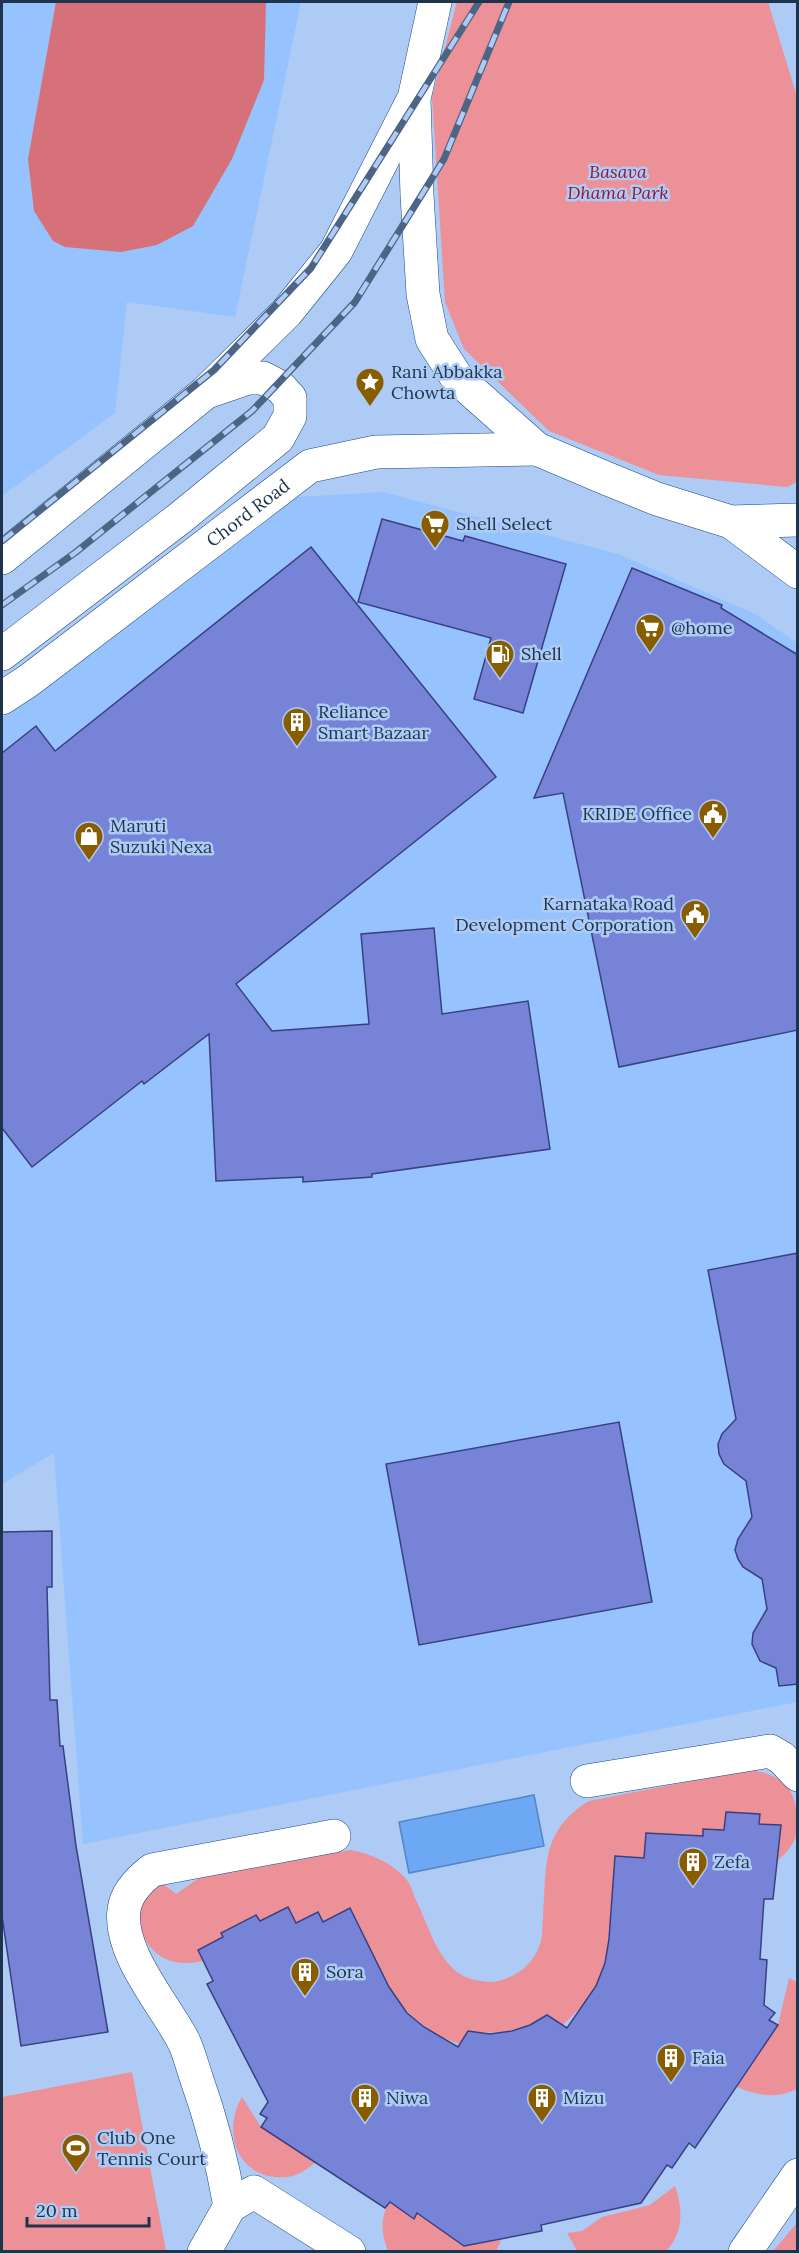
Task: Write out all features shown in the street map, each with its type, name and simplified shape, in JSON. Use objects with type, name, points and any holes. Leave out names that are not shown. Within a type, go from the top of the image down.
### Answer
[{"type":"main road","points":[[435,2],[414,99],[423,294],[432,339],[457,378],[537,449],[657,499],[731,522],[798,520]]},
{"type":"main road","points":[[2,558],[205,393],[287,312],[336,251],[414,99]]},
{"type":"main road","points":[[2,654],[180,518],[270,445],[278,438],[290,416],[290,398],[280,387],[262,378],[248,378],[205,393]]},
{"type":"main road","name":"Chord Road","points":[[2,698],[28,681],[310,466],[376,452],[537,449]]},
{"type":"main road","points":[[731,522],[798,572]]},
{"type":"main road","points":[[587,1781],[770,1751],[782,1758],[798,1775]]},
{"type":"main road","points":[[334,1836],[152,1870],[133,1888],[123,1911],[127,1942],[153,1994],[184,2042],[208,2109],[222,2163],[242,2199],[349,2252]]},
{"type":"main road","points":[[745,2252],[798,2175]]},
{"type":"main road","points":[[204,2252],[242,2199]]},
{"type":"shaded area","points":[[2,2],[301,2],[235,317],[127,302],[115,413],[2,496]]},
{"type":"shaded area","points":[[56,2],[266,2],[264,80],[232,159],[193,226],[157,245],[121,252],[65,247],[53,241],[34,211],[28,159]]},
{"type":"shaded area","points":[[383,492],[618,554],[755,614],[797,643],[797,1702],[83,1844],[54,1453],[2,1484],[2,718],[296,497]]},
{"type":"shaded area","points":[[534,1795],[544,1846],[409,1873],[399,1822]]},
{"type":"green space","name":"Basava Dhama Park","points":[[457,2],[768,2],[797,97],[797,482],[787,487],[659,475],[549,431],[464,349],[445,302],[432,97]]},
{"type":"green space","points":[[747,1770],[758,1771],[777,1778],[790,1790],[794,1799],[797,1820],[795,1838],[790,1847],[778,1860],[780,1825],[759,1824],[760,1814],[726,1812],[724,1830],[703,1829],[703,1836],[646,1833],[644,1858],[615,1856],[612,1922],[607,1955],[596,1986],[581,2007],[563,2025],[547,2015],[528,2025],[510,2030],[469,2031],[459,2044],[436,2033],[418,2021],[390,1990],[350,1908],[323,1922],[296,1923],[288,1907],[260,1921],[256,1915],[221,1933],[223,1937],[198,1950],[203,1961],[193,1963],[166,1959],[151,1948],[141,1931],[139,1913],[141,1903],[157,1879],[176,1894],[199,1878],[351,1850],[381,1860],[406,1879],[438,1948],[453,1968],[463,1976],[475,1980],[499,1981],[521,1971],[530,1962],[541,1941],[549,1851],[554,1837],[573,1813],[589,1801]]},
{"type":"green space","points":[[789,1978],[797,1982],[797,2089],[775,2095],[752,2093],[737,2087],[778,2025]]},
{"type":"green space","name":"Club One Tennis Court","points":[[132,2072],[166,2251],[2,2251],[2,2097]]},
{"type":"green space","points":[[242,2097],[261,2127],[316,2162],[299,2174],[287,2177],[271,2177],[257,2172],[246,2164],[234,2140],[233,2126]]},
{"type":"green space","points":[[675,2186],[680,2203],[679,2228],[666,2251],[578,2252],[567,2233],[582,2231],[602,2217],[650,2205]]},
{"type":"green space","points":[[390,2202],[413,2218],[417,2213],[469,2245],[501,2240],[496,2252],[388,2251],[384,2239],[383,2220]]},
{"type":"green space","points":[[797,2223],[797,2251],[773,2251]]},
{"type":"building","points":[[382,519],[463,541],[465,536],[566,564],[523,713],[474,699],[491,638],[358,602]]},
{"type":"building","points":[[311,547],[496,777],[236,984],[272,1031],[369,1024],[361,934],[434,928],[442,1014],[528,1001],[550,1149],[372,1174],[372,1177],[303,1182],[303,1177],[216,1181],[209,1034],[144,1084],[142,1081],[32,1167],[2,1128],[2,753],[36,726],[55,751]]},
{"type":"building","points":[[632,568],[722,605],[721,608],[798,655],[798,1030],[619,1067],[563,793],[534,798]]},
{"type":"building","points":[[798,1253],[798,1684],[779,1686],[776,1668],[760,1661],[752,1644],[753,1633],[767,1609],[762,1579],[743,1567],[735,1550],[738,1539],[752,1517],[746,1481],[724,1464],[719,1454],[718,1444],[722,1434],[736,1419],[708,1270]]},
{"type":"building","points":[[619,1422],[652,1602],[419,1645],[386,1464]]},
{"type":"building","points":[[52,1531],[52,1587],[47,1587],[50,1700],[57,1700],[60,1746],[63,1746],[76,1846],[108,2032],[21,2046],[2,1916],[2,1532]]},
{"type":"building","points":[[726,1812],[760,1814],[759,1824],[781,1825],[773,1899],[764,1899],[760,1959],[767,1960],[764,2005],[775,2013],[769,2020],[778,2025],[695,2148],[689,2143],[672,2168],[667,2165],[641,2203],[541,2225],[542,2231],[464,2246],[417,2213],[414,2219],[390,2202],[385,2208],[261,2127],[267,2118],[260,2114],[268,2102],[207,1984],[213,1981],[198,1950],[223,1937],[221,1933],[256,1915],[260,1921],[288,1907],[296,1923],[318,1912],[323,1922],[350,1908],[389,1987],[407,2013],[424,2027],[458,2047],[468,2031],[490,2034],[512,2031],[530,2025],[547,2015],[567,2028],[596,1986],[605,1963],[615,1856],[644,1858],[646,1833],[703,1836],[703,1829],[724,1830]]},
{"type":"railway","points":[[2,541],[214,370],[311,268],[479,2]]},
{"type":"railway","points":[[2,605],[76,552],[252,411],[355,302],[444,159],[509,2]]},
{"type":"place","name":"Rani Abbakka Chowta","points":[[370,408]]},
{"type":"place","name":"Shell Select","points":[[435,550]]},
{"type":"place","name":"@home","points":[[650,654]]},
{"type":"place","name":"Shell","points":[[500,680]]},
{"type":"place","name":"Reliance Smart Bazaar","points":[[297,748]]},
{"type":"place","name":"KRIDE Office","points":[[713,840]]},
{"type":"place","name":"Maruti Suzuki Nexa","points":[[89,862]]},
{"type":"place","name":"Karnataka Road Development Corporation","points":[[695,940]]},
{"type":"place","name":"Zefa","points":[[693,1888]]},
{"type":"place","name":"Sora","points":[[305,1998]]},
{"type":"place","name":"Faia","points":[[671,2084]]},
{"type":"place","name":"Niwa","points":[[365,2124]]},
{"type":"place","name":"Mizu","points":[[542,2124]]},
{"type":"place","name":"Club One Tennis Court","points":[[76,2174]]}]
